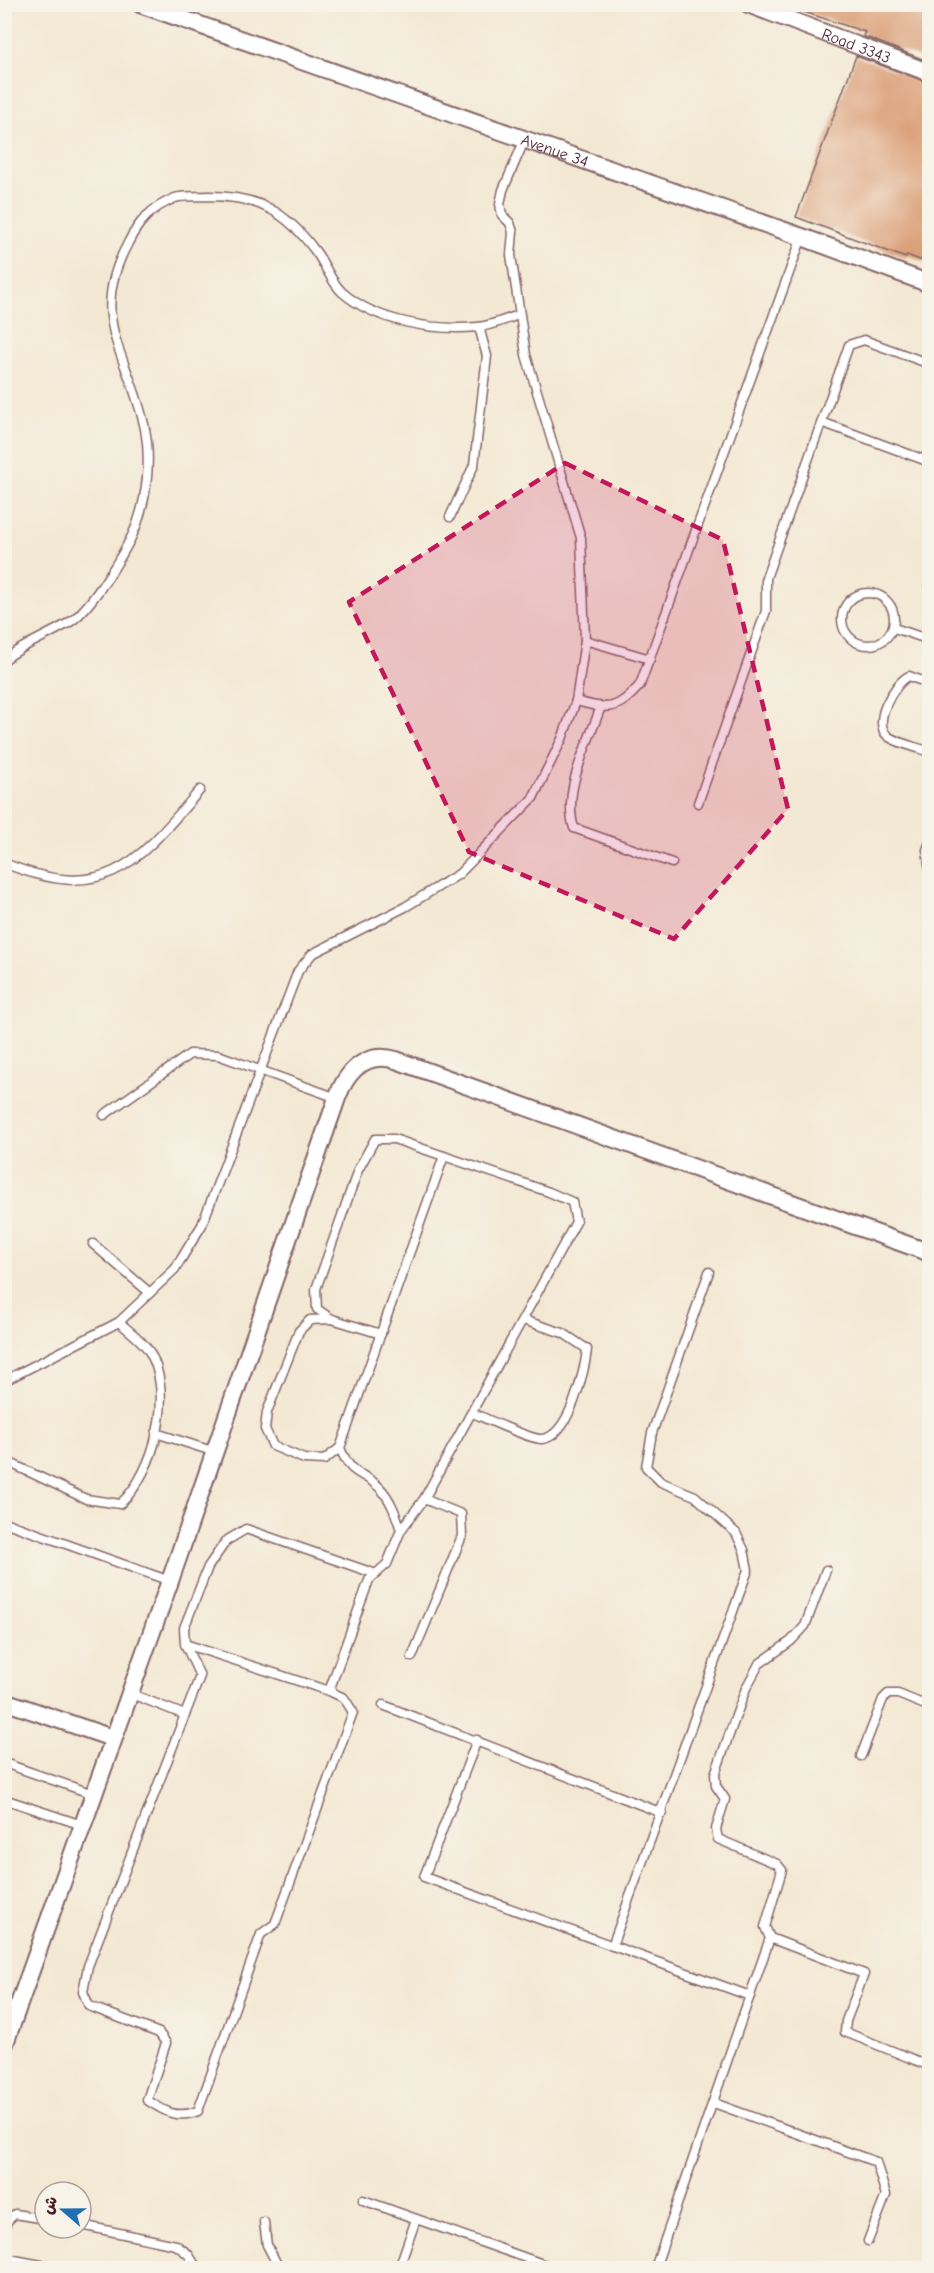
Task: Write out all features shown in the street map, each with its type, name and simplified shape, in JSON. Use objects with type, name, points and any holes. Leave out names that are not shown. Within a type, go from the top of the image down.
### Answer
[{"type":"street","name":"Avenue 34","points":[[140,4],[930,284]]},
{"type":"street","name":"Road 3343","points":[[748,4],[930,73]]},
{"type":"street","points":[[4,2046],[112,1738],[170,1581],[337,1098],[342,1085],[360,1063],[368,1059],[387,1057],[930,1253]]},
{"type":"street","points":[[4,1701],[112,1738]]},
{"type":"lane","points":[[4,1381],[119,1322],[175,1269],[202,1225],[298,970],[312,954],[405,908],[459,874],[532,798],[562,739],[576,701],[585,640],[581,538],[526,355],[511,255],[513,232],[510,223],[502,215],[500,204],[503,190],[525,139]]},
{"type":"lane","points":[[4,660],[23,645],[72,621],[111,575],[136,524],[147,479],[146,431],[110,322],[109,291],[120,256],[139,221],[160,205],[178,197],[237,196],[278,211],[316,251],[341,291],[363,306],[402,323],[479,327],[519,315]]},
{"type":"lane","points":[[576,701],[600,709],[614,707],[625,702],[640,685],[802,237]]},
{"type":"lane","points":[[450,517],[474,465],[487,356],[479,327]]},
{"type":"lane","points":[[698,803],[766,611],[766,578],[824,423],[849,345],[864,339],[930,364]]},
{"type":"lane","points":[[824,423],[930,462]]},
{"type":"lane","points":[[930,585],[930,596]]},
{"type":"lane","points":[[868,592],[884,597],[894,611],[894,628],[884,642],[868,647],[852,642],[842,628],[842,611],[852,597],[868,592]]},
{"type":"lane","points":[[894,628],[930,640]]},
{"type":"lane","points":[[585,640],[650,659]]},
{"type":"lane","points":[[930,684],[909,676],[900,680],[892,689],[882,718],[882,727],[887,736],[930,752]]},
{"type":"lane","points":[[600,709],[574,785],[569,813],[574,828],[672,863]]},
{"type":"lane","points":[[4,863],[46,877],[78,881],[106,876],[138,858],[200,790]]},
{"type":"lane","points":[[930,842],[927,850],[930,870]]},
{"type":"lane","points":[[104,1115],[190,1054],[218,1055],[337,1098]]},
{"type":"lane","points":[[329,1691],[369,1580],[387,1564],[401,1530],[424,1499],[576,1222],[572,1202],[394,1139],[375,1139],[358,1170],[316,1289],[317,1309],[332,1319],[381,1334]]},
{"type":"lane","points":[[332,1319],[310,1320],[299,1331],[267,1412],[265,1429],[273,1446],[304,1459],[324,1460],[340,1448],[444,1156]]},
{"type":"lane","points":[[93,1244],[150,1293]]},
{"type":"lane","points":[[612,1946],[663,1812],[748,1570],[744,1550],[736,1533],[695,1496],[661,1482],[646,1467],[652,1433],[709,1272]]},
{"type":"lane","points":[[472,1413],[541,1440],[553,1436],[563,1426],[585,1368],[587,1349],[563,1333],[523,1320]]},
{"type":"lane","points":[[4,1460],[86,1498],[120,1504],[129,1496],[150,1457],[156,1433],[162,1386],[156,1365],[148,1349],[119,1322]]},
{"type":"lane","points":[[156,1433],[215,1452]]},
{"type":"lane","points":[[340,1448],[348,1466],[379,1487],[394,1509],[401,1530]]},
{"type":"lane","points":[[412,1657],[462,1536],[461,1514],[424,1499]]},
{"type":"lane","points":[[4,1522],[170,1581]]},
{"type":"lane","points":[[184,1644],[329,1691],[344,1698],[353,1712],[275,1924],[261,1934],[198,2111],[183,2117],[161,2110],[147,2100],[166,2043],[159,2033],[89,2006],[83,1992],[88,1966],[200,1676],[184,1644],[184,1628],[208,1568],[226,1541],[246,1529],[376,1574]]},
{"type":"lane","points":[[655,2268],[770,1938],[765,1927],[782,1870],[777,1864],[718,1839],[716,1829],[725,1799],[716,1786],[715,1774],[746,1688],[759,1664],[791,1641],[805,1626],[826,1570]]},
{"type":"lane","points":[[129,1693],[185,1715]]},
{"type":"lane","points":[[861,1756],[883,1699],[888,1694],[898,1694],[930,1707]]},
{"type":"lane","points":[[383,1705],[663,1812]]},
{"type":"lane","points":[[477,1740],[424,1877],[750,1996]]},
{"type":"lane","points":[[4,1763],[93,1794]]},
{"type":"lane","points":[[4,1798],[82,1825]]},
{"type":"lane","points":[[770,1938],[864,1974],[844,2032],[930,2066]]},
{"type":"lane","points":[[714,2103],[876,2162],[886,2195],[868,2241]]},
{"type":"lane","points":[[363,2200],[554,2268]]},
{"type":"lane","points":[[4,2228],[15,2214],[33,2217]]},
{"type":"lane","points":[[399,2268],[416,2219]]},
{"type":"lane","points":[[264,2222],[267,2245],[279,2268]]},
{"type":"lane","points":[[93,2228],[176,2245],[188,2254],[197,2268]]},
{"type":"lane","points":[[4,2258],[57,2268]]},
{"type":"highlighted area","points":[[565,463],[723,540],[788,809],[674,939],[469,852],[349,602]]},
{"type":"building","points":[[789,4],[930,4],[930,62],[863,36],[865,32],[789,7]]},
{"type":"building","points":[[856,56],[930,83],[930,264],[907,255],[906,258],[796,217]]}]
